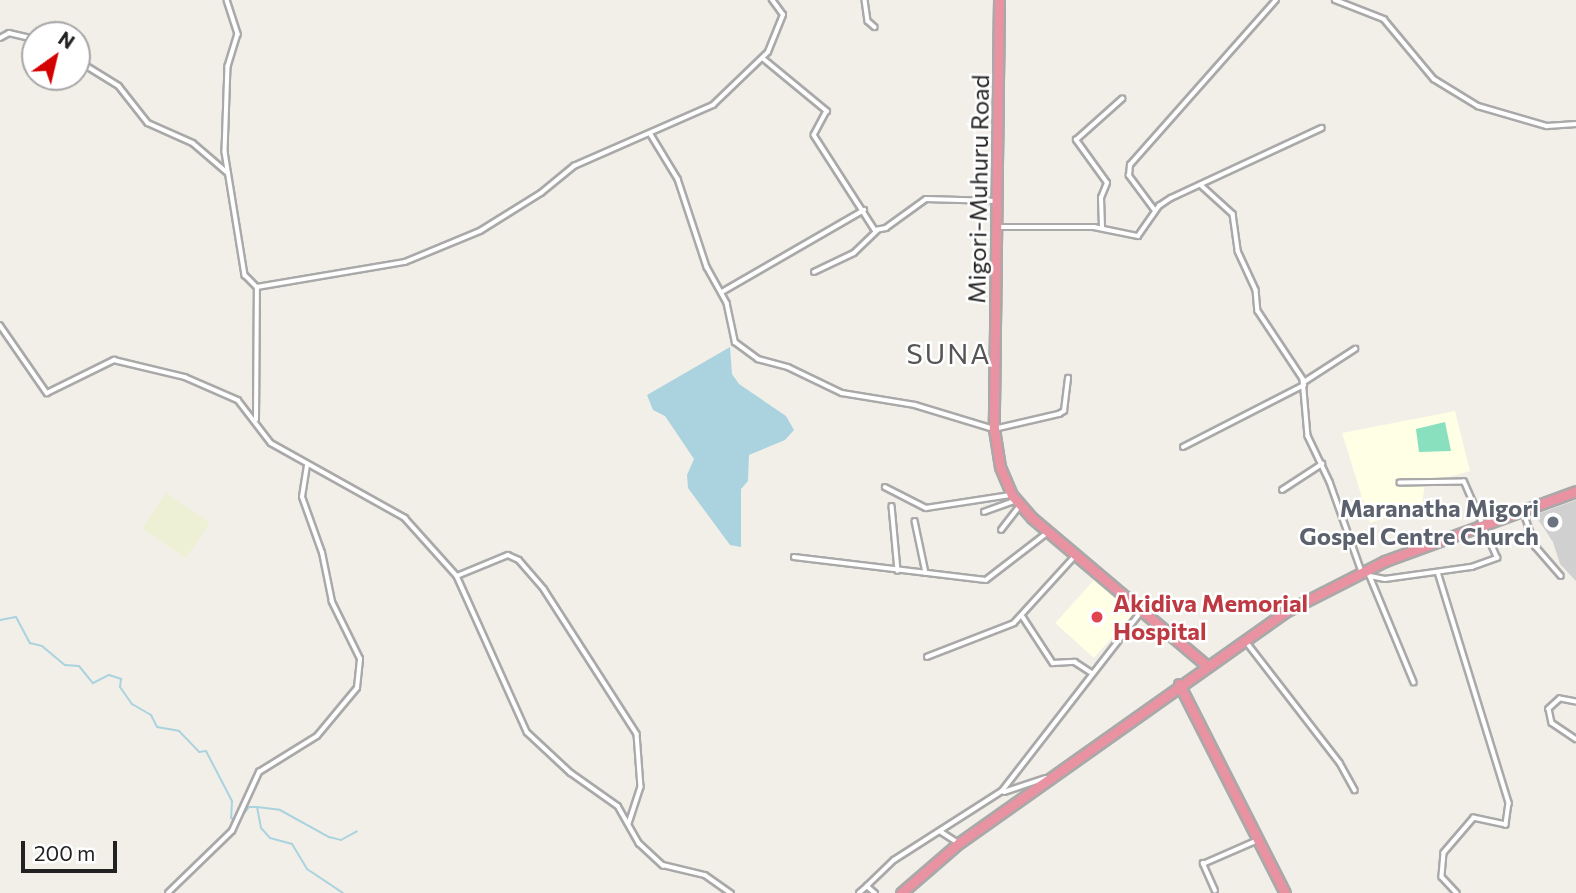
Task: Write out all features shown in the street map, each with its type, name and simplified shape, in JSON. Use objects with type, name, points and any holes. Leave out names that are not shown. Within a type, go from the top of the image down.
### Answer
[{"type":"highway","name":"Migori-Muhuru Road","points":[[999,0],[994,429],[1000,467],[1016,500],[1048,532],[1206,665]]},
{"type":"highway","points":[[901,893],[959,843],[1244,638],[1366,572],[1483,524],[1576,491]]},
{"type":"highway","points":[[1176,686],[1285,893]]},
{"type":"street","points":[[227,0],[238,28],[228,66],[229,105],[223,124],[228,173],[245,275],[257,287],[256,422]]},
{"type":"street","points":[[257,287],[405,261],[480,231],[541,193],[574,166],[713,106],[764,59],[783,15],[772,0]]},
{"type":"street","points":[[865,0],[868,21],[875,27]]},
{"type":"street","points":[[1155,211],[1129,176],[1130,165],[1276,0]]},
{"type":"street","points":[[1335,0],[1384,19],[1434,79],[1478,106],[1547,126],[1576,124]]},
{"type":"street","points":[[0,38],[9,33],[21,36]]},
{"type":"street","points":[[764,59],[827,111],[814,134],[877,231]]},
{"type":"street","points":[[91,69],[119,86],[148,123],[192,143],[228,173]]},
{"type":"street","points":[[1102,228],[1101,198],[1107,183],[1076,140],[1122,99]]},
{"type":"street","points":[[998,227],[1102,228],[1138,236],[1155,211],[1171,198],[1322,128]]},
{"type":"street","points":[[650,133],[672,164],[699,232],[707,267],[722,292],[735,342],[766,363],[788,366],[842,393],[915,405],[994,429],[1064,411],[1068,378]]},
{"type":"street","points":[[1201,185],[1217,195],[1233,214],[1238,251],[1256,290],[1258,311],[1304,384],[1308,436],[1414,682]]},
{"type":"street","points":[[814,272],[854,253],[877,231],[926,199],[998,201]]},
{"type":"street","points":[[722,292],[864,210]]},
{"type":"street","points":[[0,324],[47,393],[107,362],[120,361],[185,377],[232,397],[256,422],[271,443],[405,519],[457,576],[523,727],[571,773],[614,802],[639,843],[663,866],[705,875],[731,893]]},
{"type":"street","points":[[1183,447],[1304,384],[1355,349]]},
{"type":"street","points":[[1282,490],[1322,464]]},
{"type":"street","points":[[168,893],[232,831],[259,772],[317,736],[356,688],[360,659],[332,602],[323,553],[302,497],[307,465]]},
{"type":"street","points":[[1366,572],[1438,572],[1496,559],[1462,481],[1429,486],[1401,483]]},
{"type":"street","points":[[885,487],[926,508],[1016,500]]},
{"type":"street","points":[[984,512],[1016,500]]},
{"type":"street","points":[[1001,530],[1016,500]]},
{"type":"street","points":[[892,506],[898,571]]},
{"type":"street","points":[[1522,509],[1536,547],[1561,576]]},
{"type":"street","points":[[915,521],[926,573]]},
{"type":"street","points":[[793,557],[986,580],[1048,532]]},
{"type":"street","points":[[457,576],[508,555],[519,559],[544,589],[637,734],[641,787],[629,824]]},
{"type":"street","points":[[927,657],[1002,629],[1023,617],[1077,555]]},
{"type":"street","points":[[1438,572],[1509,803],[1506,825],[1474,818],[1444,853],[1442,877],[1457,893]]},
{"type":"street","points":[[999,794],[1143,610]]},
{"type":"street","points":[[1023,617],[1053,663],[1073,662],[1086,672],[1094,673]]},
{"type":"street","points":[[1244,638],[1340,763],[1354,790]]},
{"type":"street","points":[[1086,672],[1089,680]]},
{"type":"street","points":[[1576,702],[1560,699],[1549,709],[1552,723],[1576,740]]},
{"type":"street","points":[[859,893],[894,860],[999,794],[1048,778]]},
{"type":"street","points":[[940,831],[959,843]]},
{"type":"street","points":[[1214,891],[1203,864],[1258,840]]},
{"type":"street","points":[[867,886],[875,893]]},
{"type":"shaded area","points":[[1455,411],[1470,471],[1425,484],[1422,505],[1370,523],[1342,433]]},
{"type":"shaded area","points":[[166,493],[210,523],[186,558],[142,529]]},
{"type":"shaded area","points":[[1576,500],[1576,581],[1560,564],[1553,542],[1535,515]]},
{"type":"shaded area","name":"Akidiva Memorial Hospital","points":[[1094,580],[1133,615],[1094,658],[1055,623]]},
{"type":"green space","points":[[1445,422],[1451,451],[1419,452],[1416,429]]},
{"type":"water","points":[[730,347],[732,374],[739,384],[786,416],[794,430],[785,440],[749,455],[748,481],[741,489],[741,547],[730,545],[688,488],[687,475],[694,459],[665,416],[653,410],[647,395]]},
{"type":"waterway","points":[[0,620],[16,617],[30,643],[42,646],[65,665],[79,666],[93,683],[109,675],[121,679],[120,687],[132,704],[151,715],[157,727],[179,731],[199,752],[206,751],[232,801],[231,818],[238,821],[249,807],[257,807],[261,828],[270,838],[292,844],[307,869],[343,893]]},
{"type":"waterway","points":[[257,807],[280,810],[329,837],[341,840],[357,831]]},
{"type":"place","name":"Maranatha Migori Gospel Centre Church","points":[[1553,522]]},
{"type":"place","name":"Akidiva Memorial Hospital","points":[[1097,617]]},
{"type":"district","name":"SUNA","points":[[949,353]]}]
